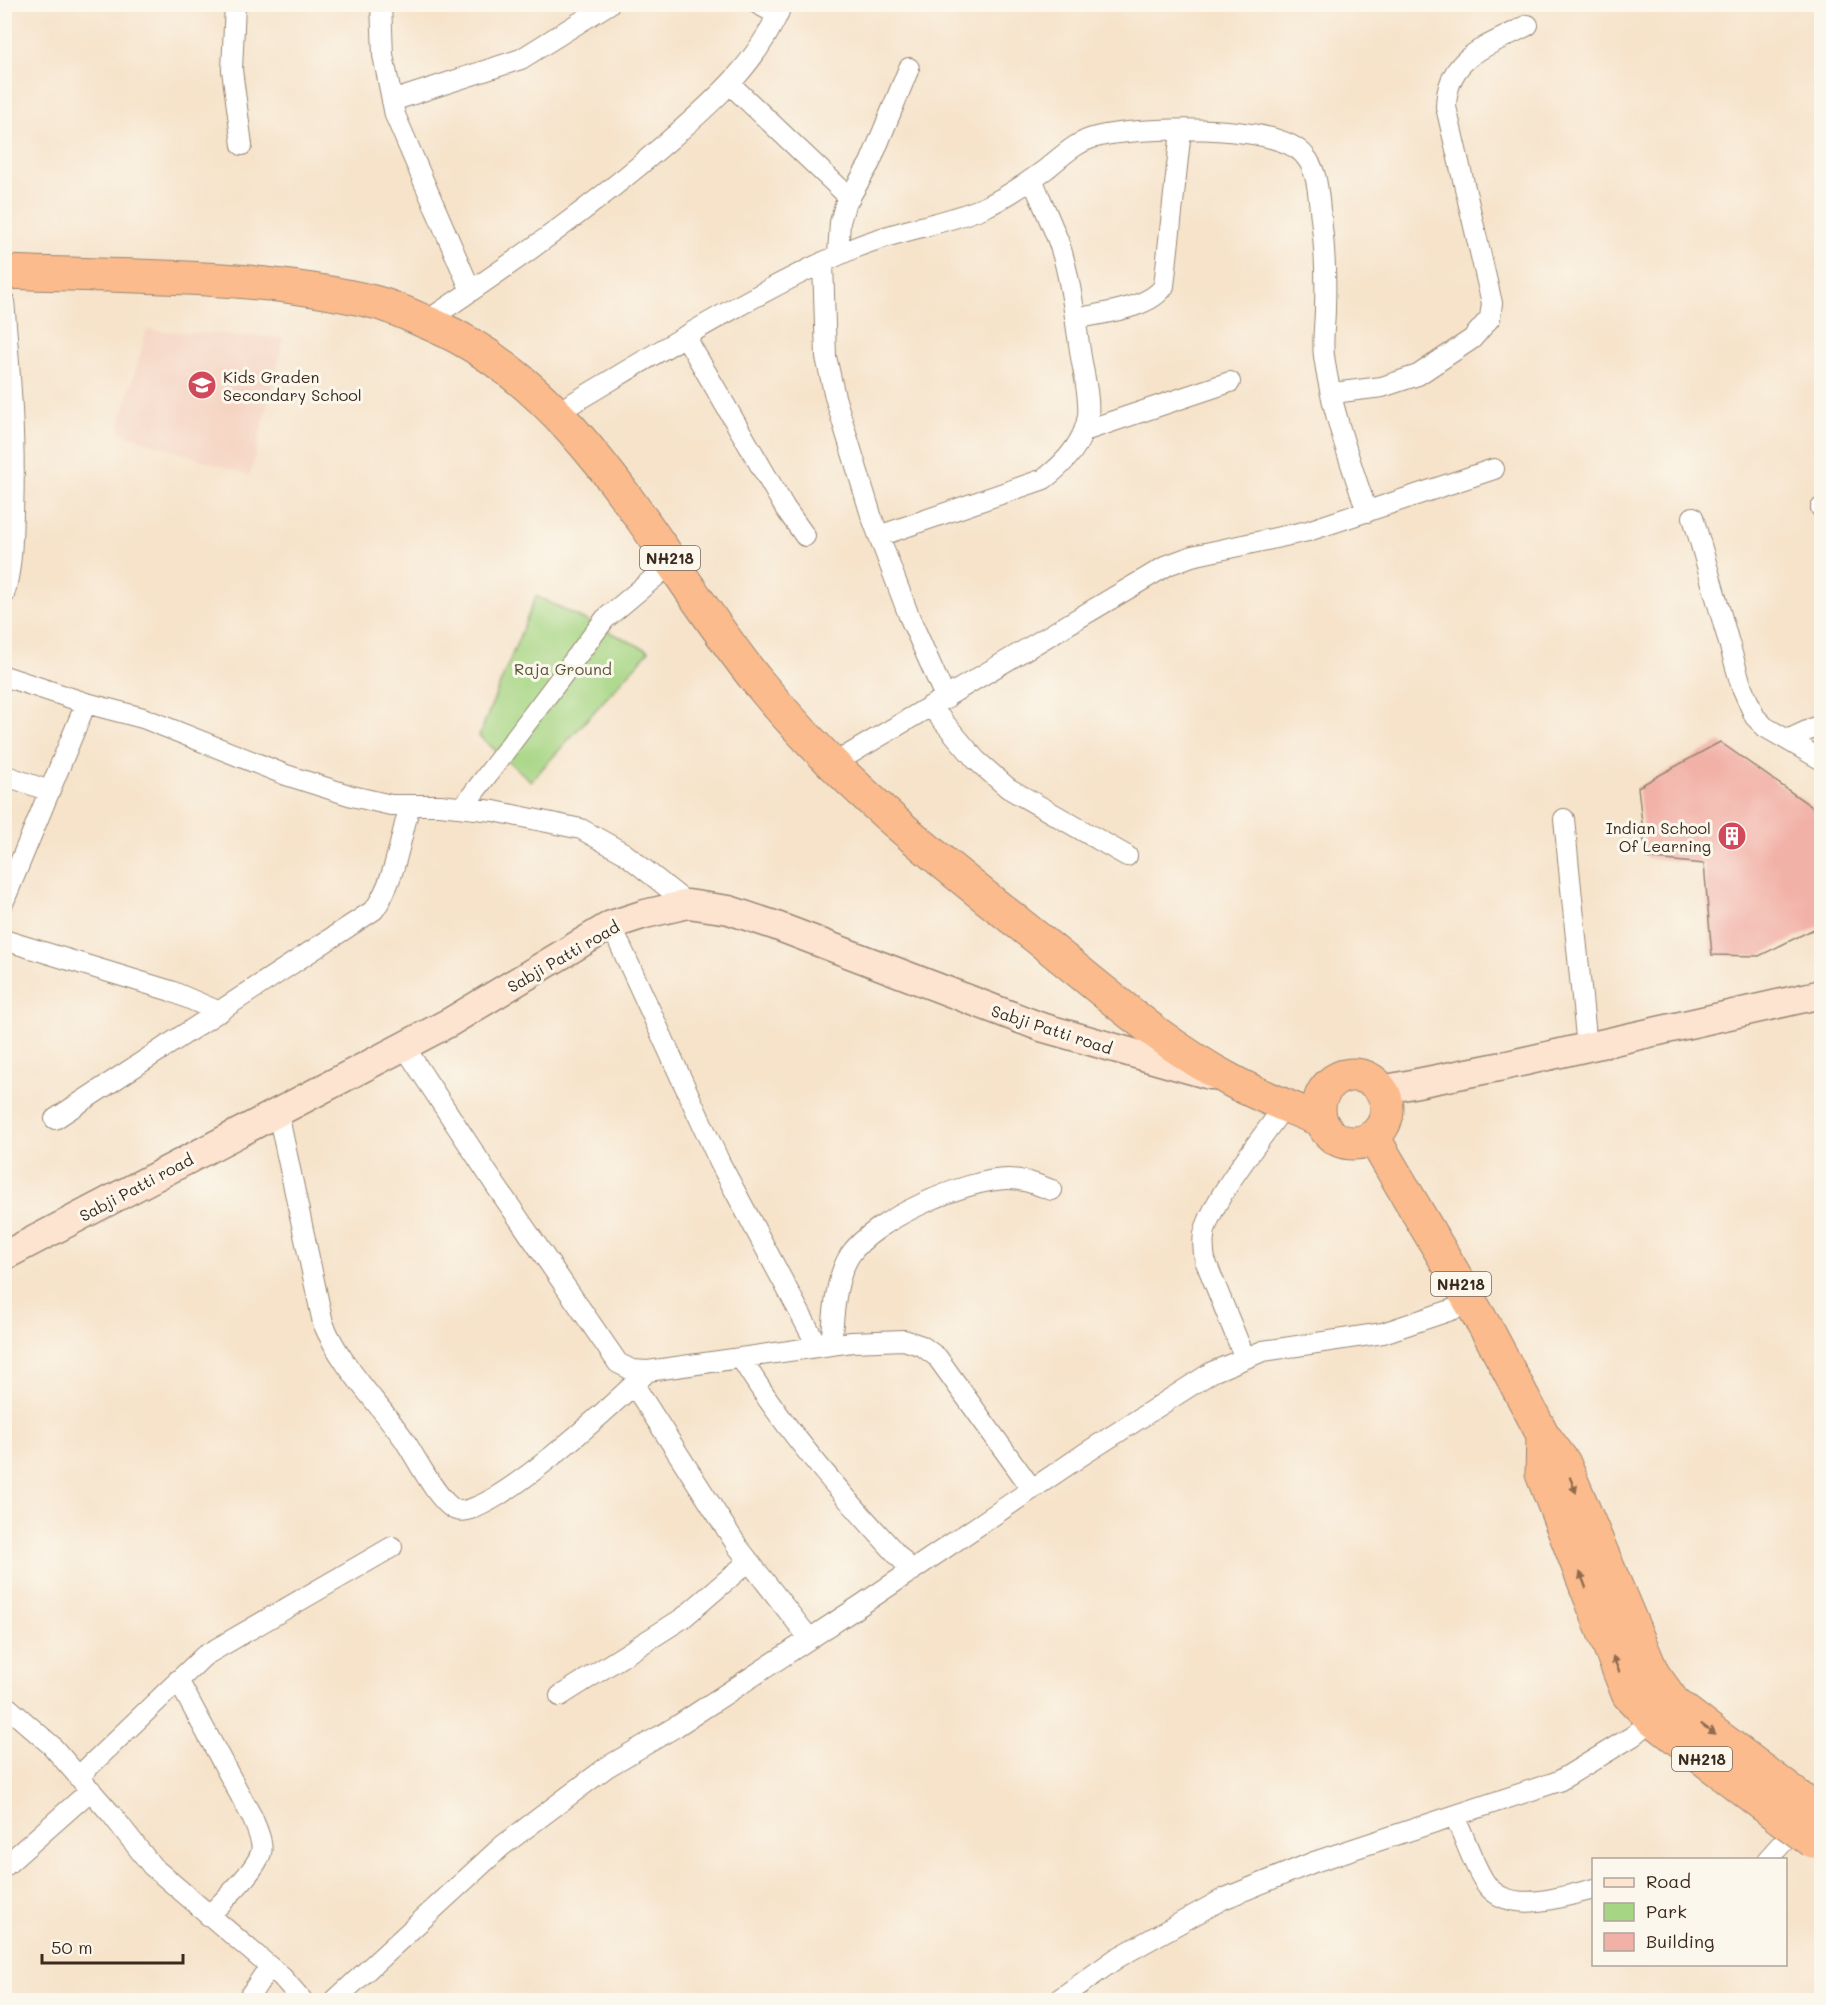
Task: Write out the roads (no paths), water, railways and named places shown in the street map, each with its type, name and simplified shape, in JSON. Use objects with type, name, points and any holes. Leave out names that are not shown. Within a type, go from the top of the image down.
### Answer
[{"type":"highway","name":"NH218","points":[[4,272],[227,281],[313,291],[377,303],[425,322],[500,363],[556,413],[601,466],[758,682],[833,764],[908,833],[1146,1024],[1229,1080],[1320,1120],[1333,1137],[1342,1142],[1353,1144],[1373,1137],[1472,1303],[1543,1435],[1564,1463],[1616,1626],[1640,1684],[1663,1711],[1809,1820]]},
{"type":"highway","points":[[1320,1120],[1319,1107],[1328,1085],[1350,1074],[1363,1076],[1374,1081],[1382,1090],[1387,1102],[1387,1115],[1383,1128],[1373,1137]]},
{"type":"main road","name":"Sabji Patti road","points":[[4,1256],[404,1047],[611,926],[645,914],[688,904],[729,910],[774,925],[1041,1027],[1229,1080]]},
{"type":"main road","points":[[1382,1090],[1821,994]]},
{"type":"street","points":[[235,4],[232,69],[242,144]]},
{"type":"street","points":[[381,4],[383,55],[392,101],[404,140],[471,291]]},
{"type":"street","points":[[392,101],[521,59],[609,4]]},
{"type":"street","points":[[425,322],[555,234],[647,159],[730,84],[768,34],[780,10],[758,4]]},
{"type":"street","points":[[1333,393],[1382,387],[1418,375],[1472,339],[1490,318],[1492,303],[1446,107],[1446,90],[1460,63],[1528,25]]},
{"type":"street","points":[[909,68],[870,163],[850,198],[840,222],[831,259],[826,357],[835,397],[879,536],[939,703],[976,760],[1008,788],[1127,856]]},
{"type":"street","points":[[730,84],[850,198]]},
{"type":"street","points":[[1075,319],[1144,302],[1158,296],[1164,286],[1181,130]]},
{"type":"street","points":[[556,413],[684,336],[858,246],[984,207],[1032,179],[1078,144],[1094,137],[1144,131],[1229,130],[1263,136],[1295,148],[1304,154],[1312,166],[1323,238],[1326,279],[1324,354],[1341,431],[1367,512]]},
{"type":"street","points":[[879,536],[1044,479],[1056,470],[1076,446],[1083,431],[1088,415],[1075,319],[1059,244],[1032,179]]},
{"type":"street","points":[[4,301],[14,423],[15,483],[11,570],[4,595]]},
{"type":"street","points":[[684,336],[785,508],[805,536]]},
{"type":"street","points":[[1083,431],[1230,382]]},
{"type":"street","points":[[833,764],[1168,565],[1192,556],[1308,531],[1494,469]]},
{"type":"street","points":[[1693,517],[1740,685],[1755,717],[1787,740],[1821,760]]},
{"type":"street","points":[[463,807],[604,619],[673,562]]},
{"type":"street","points":[[4,675],[86,703],[143,718],[319,787],[391,805],[463,807],[581,829],[624,854],[688,904]]},
{"type":"street","points":[[4,902],[86,703]]},
{"type":"street","points":[[1787,740],[1821,724]]},
{"type":"street","points":[[4,775],[49,791]]},
{"type":"street","points":[[55,1119],[374,910],[388,881],[410,805]]},
{"type":"street","points":[[1564,819],[1587,1047]]},
{"type":"street","points":[[611,926],[720,1163],[825,1346]]},
{"type":"street","points":[[4,940],[171,991],[220,1012]]},
{"type":"street","points":[[404,1047],[607,1350],[641,1378],[749,1561],[809,1638]]},
{"type":"street","points":[[1244,1356],[1205,1260],[1202,1245],[1205,1228],[1215,1209],[1285,1105]]},
{"type":"street","points":[[278,1113],[322,1323],[332,1344],[403,1438],[444,1501],[456,1510],[467,1512],[489,1502],[591,1425],[641,1378],[741,1358],[825,1346],[904,1340],[922,1346],[937,1357],[1032,1489]]},
{"type":"street","points":[[825,1346],[843,1270],[861,1242],[921,1203],[992,1180],[1025,1181],[1052,1190]]},
{"type":"street","points":[[335,2001],[502,1846],[607,1767],[677,1726],[1212,1372],[1244,1356],[1263,1351],[1383,1333],[1472,1303]]},
{"type":"street","points":[[741,1358],[767,1402],[790,1432],[912,1571]]},
{"type":"street","points":[[4,1867],[85,1783],[178,1680],[204,1656],[392,1547]]},
{"type":"street","points":[[560,1696],[683,1618],[749,1561]]},
{"type":"street","points":[[178,1680],[252,1817],[260,1841],[261,1852],[251,1868],[209,1916]]},
{"type":"street","points":[[4,1704],[51,1745],[152,1866],[269,1967],[302,2001]]},
{"type":"street","points":[[1058,2001],[1118,1958],[1223,1899],[1314,1862],[1559,1781],[1633,1736],[1663,1711]]},
{"type":"street","points":[[1455,1817],[1485,1882],[1504,1899],[1534,1901],[1592,1889]]},
{"type":"street","points":[[1769,1858],[1809,1820]]},
{"type":"street","points":[[247,2001],[269,1967]]},
{"type":"place","name":"Kids Graden Secondary School","points":[[202,385]]},
{"type":"place","name":"Indian School Of Learning","points":[[1732,836]]},
{"type":"park label","name":"Raja Ground","points":[[563,668]]}]
